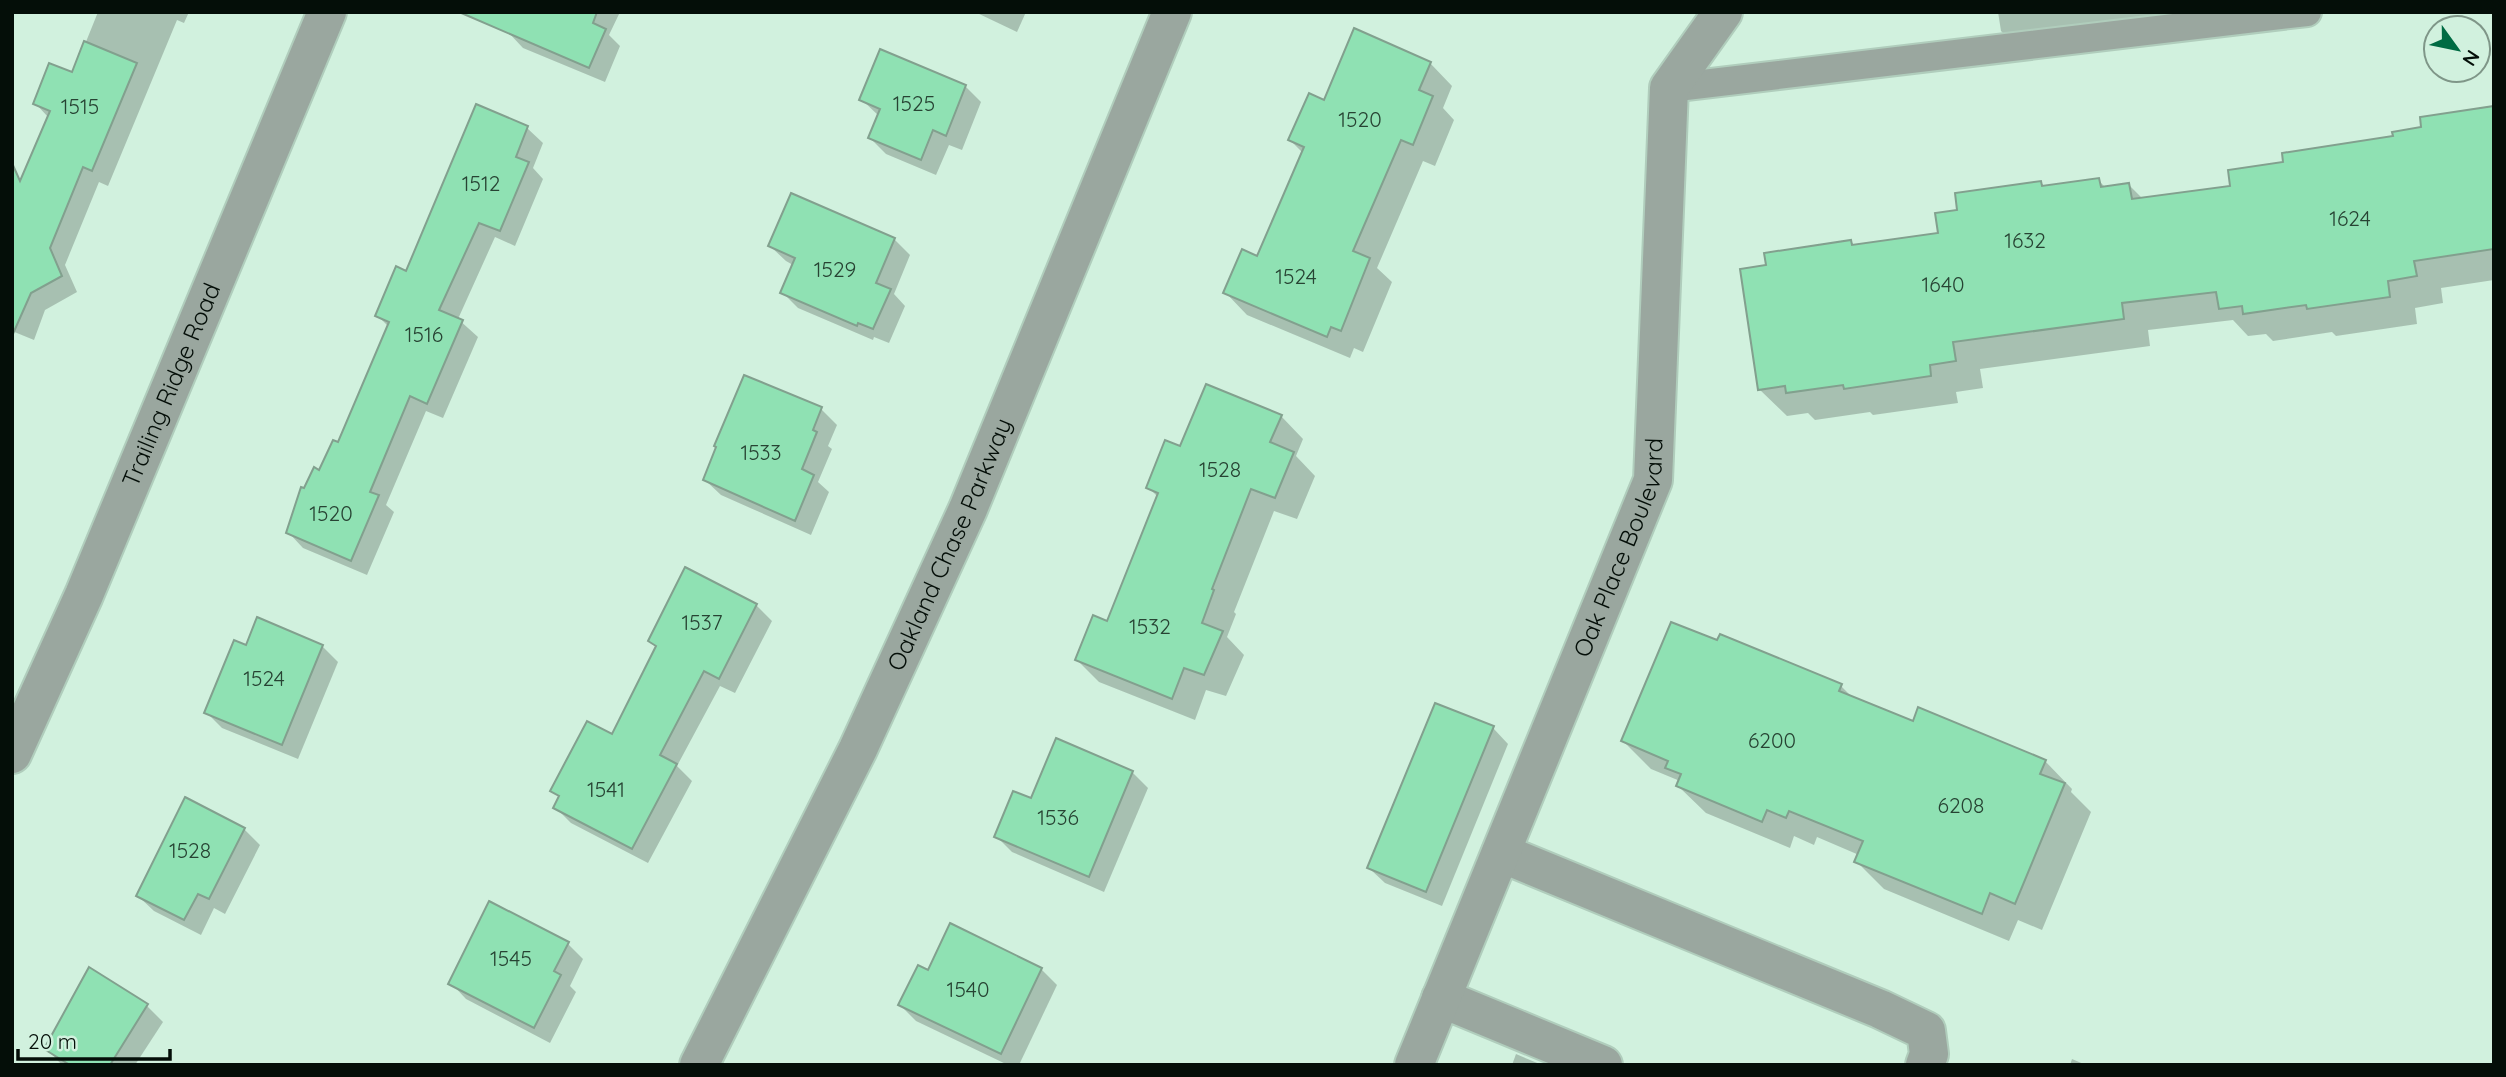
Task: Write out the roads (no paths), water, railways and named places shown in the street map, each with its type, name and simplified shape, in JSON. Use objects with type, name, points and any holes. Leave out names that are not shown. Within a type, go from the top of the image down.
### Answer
[{"type":"street","name":"Trailing Ridge Road","points":[[12,754],[22,706],[84,595],[327,12]]},
{"type":"street","name":"Oakland Chase Parkway","points":[[699,1065],[858,749],[968,509],[1172,12]]},
{"type":"street","points":[[1669,89],[1723,12]]},
{"type":"street","name":"Oak Place Boulevard","points":[[1414,1065],[1653,480],[1669,89]]},
{"type":"street","points":[[1501,853],[1880,1009],[1926,1031],[1929,1054],[1925,1065]]},
{"type":"street","points":[[1441,998],[1603,1065]]},
{"type":"lane","points":[[1669,89],[2307,12]]}]
